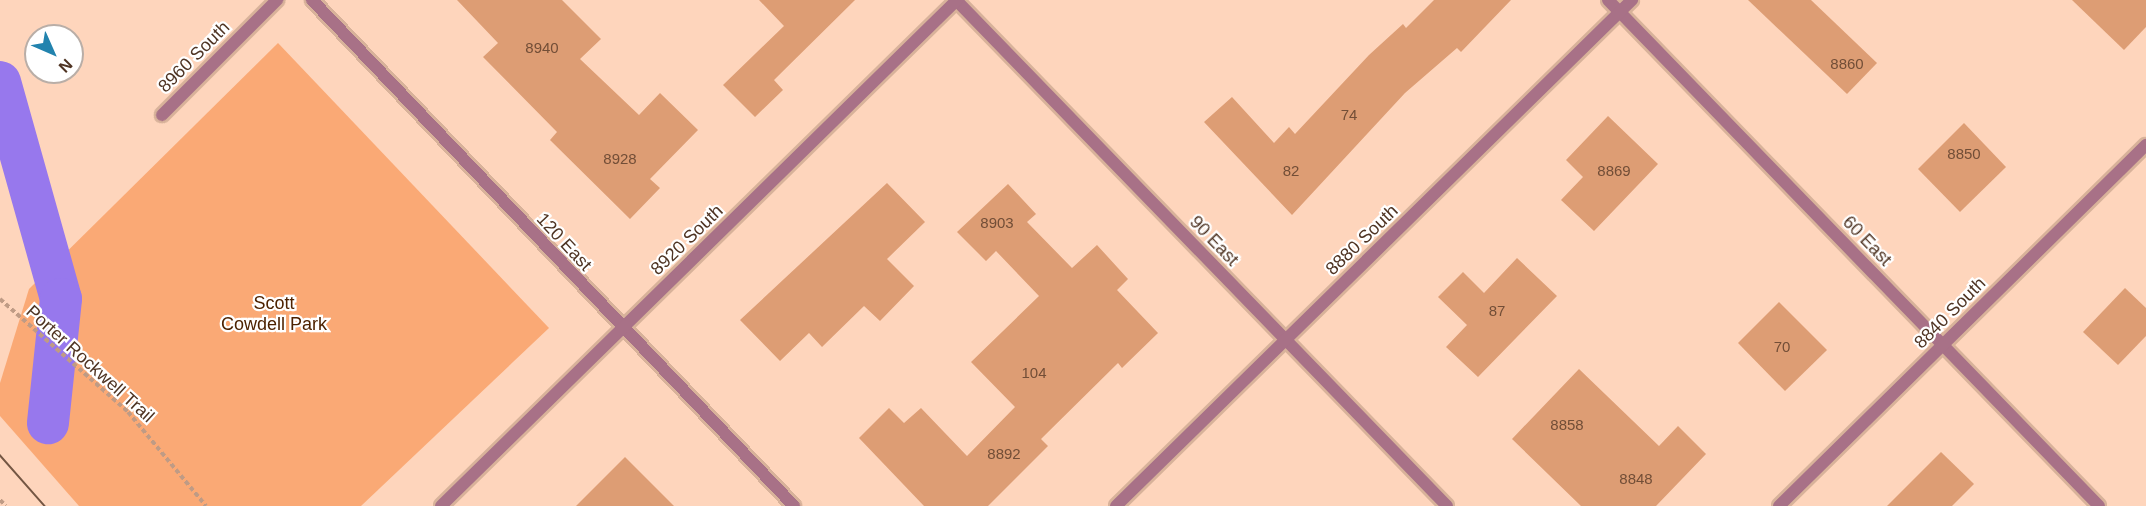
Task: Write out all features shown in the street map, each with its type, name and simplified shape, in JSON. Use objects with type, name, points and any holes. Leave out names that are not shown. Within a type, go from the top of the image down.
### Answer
[{"type":"street","name":"8960 South","points":[[162,115],[277,0]]},
{"type":"street","name":"120 East","points":[[312,0],[622,329],[794,506]]},
{"type":"street","name":"8920 South","points":[[441,506],[957,0]]},
{"type":"street","name":"90 East","points":[[957,0],[1447,506]]},
{"type":"street","name":"60 East","points":[[1608,0],[2099,506]]},
{"type":"street","name":"8880 South","points":[[1116,506],[1632,0]]},
{"type":"street","name":"8840 South","points":[[1779,506],[2146,145]]},
{"type":"path","name":"Porter Rockwell Trail","points":[[0,299],[21,320],[89,376],[128,412],[206,506]]},
{"type":"path","points":[[0,500],[6,506]]},
{"type":"green space","name":"Scott Cowdell Park","points":[[278,43],[549,328],[361,506],[79,506],[0,416],[0,383],[29,289]]},
{"type":"building","points":[[457,0],[562,0],[601,39],[580,59],[639,115],[660,93],[698,130],[650,179],[660,188],[630,219],[550,140],[557,132],[483,57],[498,43]]},
{"type":"building","points":[[759,0],[855,0],[774,80],[783,90],[755,117],[723,85],[784,26]]},
{"type":"building","points":[[1434,0],[1511,0],[1461,52],[1457,48],[1405,93],[1292,215],[1204,122],[1232,97],[1274,143],[1289,127],[1295,134],[1369,55],[1403,24],[1406,28]]},
{"type":"building","points":[[1748,0],[1811,0],[1877,63],[1847,94]]},
{"type":"building","points":[[2072,0],[2146,0],[2146,27],[2124,50]]},
{"type":"building","points":[[1608,116],[1658,164],[1594,231],[1561,200],[1583,177],[1566,160]]},
{"type":"building","points":[[1964,123],[2006,167],[1960,212],[1918,169]]},
{"type":"building","points":[[887,183],[925,222],[887,259],[914,286],[880,321],[864,306],[822,347],[809,333],[780,361],[740,320]]},
{"type":"building","points":[[1008,184],[1036,214],[1027,222],[1072,268],[1097,245],[1128,279],[1117,290],[1158,333],[1122,368],[1118,363],[1041,439],[1048,446],[988,506],[924,506],[859,438],[889,408],[904,423],[921,408],[967,456],[1015,407],[971,362],[1039,296],[996,251],[986,261],[957,232]]},
{"type":"building","points":[[1517,258],[1557,296],[1478,377],[1446,347],[1467,325],[1438,297],[1463,272],[1484,293]]},
{"type":"building","points":[[2125,288],[2146,308],[2146,336],[2118,365],[2083,332]]},
{"type":"building","points":[[1779,302],[1827,350],[1785,391],[1738,343]]},
{"type":"building","points":[[1579,369],[1659,446],[1678,426],[1706,454],[1656,506],[1581,506],[1512,439]]},
{"type":"building","points":[[1941,452],[1974,484],[1952,506],[1887,506]]},
{"type":"building","points":[[625,457],[674,506],[576,506]]},
{"type":"waterway","points":[[0,82],[61,299],[48,423]]},
{"type":"tram line","points":[[0,455],[45,506]]}]
